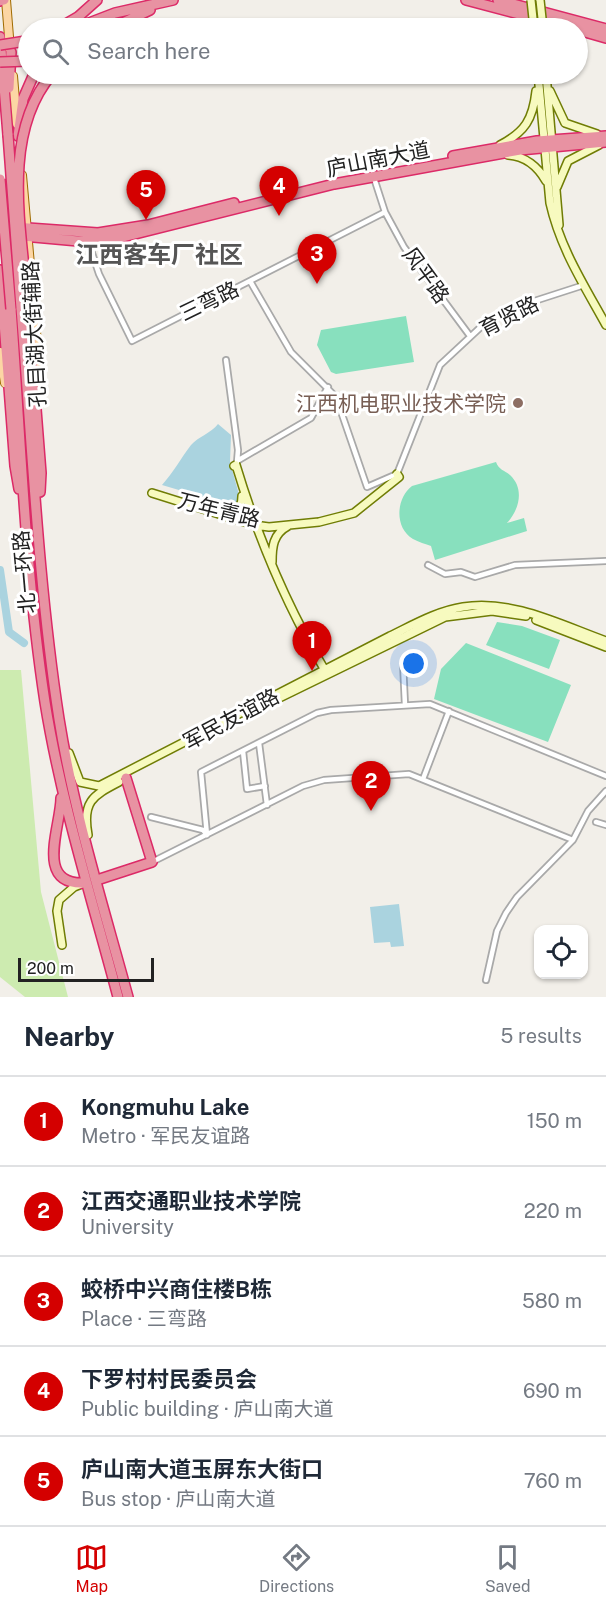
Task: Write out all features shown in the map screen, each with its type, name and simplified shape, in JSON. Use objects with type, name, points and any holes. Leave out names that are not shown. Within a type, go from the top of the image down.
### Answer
[{"type":"highway","points":[[76,18],[97,0]]},
{"type":"highway","points":[[102,18],[173,0]]},
{"type":"highway","points":[[466,0],[535,18]]},
{"type":"highway","points":[[498,0],[565,18]]},
{"type":"highway","points":[[132,18],[163,3]]},
{"type":"highway","points":[[588,24],[606,29]]},
{"type":"highway","points":[[588,33],[606,38]]},
{"type":"highway","name":"北一环路","points":[[0,37],[4,57],[8,135],[24,308],[45,610],[59,719],[93,868],[128,997]]},
{"type":"highway","points":[[0,45],[18,42]]},
{"type":"highway","points":[[18,136],[23,99],[30,84]]},
{"type":"highway","points":[[38,522],[41,473],[24,308],[17,156],[29,108],[43,84]]},
{"type":"highway","name":"庐山南大道","points":[[0,234],[118,231],[318,182],[495,151],[606,139]]},
{"type":"highway","name":"庐山南大道","points":[[0,226],[28,234],[88,241],[147,232],[334,184],[495,151]]},
{"type":"highway","points":[[0,179],[12,432],[15,466],[28,536]]},
{"type":"highway","points":[[0,270],[7,309],[28,536]]},
{"type":"highway","name":"北一环路","points":[[28,536],[33,611],[45,703],[62,786],[118,997]]},
{"type":"highway","points":[[100,879],[152,862],[126,776]]},
{"type":"highway","points":[[62,786],[61,813],[53,858],[64,880],[84,884]]},
{"type":"main road","name":"孔目湖大街辅路","points":[[3,0],[4,57],[18,136],[38,354],[38,440]]},
{"type":"main road","name":"孔目湖大街辅路","points":[[0,352],[12,432]]},
{"type":"street","points":[[531,0],[533,18]]},
{"type":"street","points":[[540,0],[542,18]]},
{"type":"street","points":[[495,151],[527,127],[535,105],[536,84]]},
{"type":"street","points":[[538,84],[558,219],[565,245],[606,318]]},
{"type":"street","points":[[546,84],[548,184],[552,213],[562,247],[606,325]]},
{"type":"street","points":[[548,84],[564,123],[606,139]]},
{"type":"street","points":[[555,192],[568,161],[606,139]]},
{"type":"street","points":[[495,151],[517,155],[530,162],[539,170],[548,184]]},
{"type":"street","points":[[373,177],[385,212]]},
{"type":"street","name":"三弯路","points":[[88,241],[99,274],[132,341],[385,212]]},
{"type":"street","name":"风平路","points":[[385,212],[404,247],[470,336]]},
{"type":"street","points":[[250,281],[291,352],[336,397],[367,487],[397,474]]},
{"type":"street","name":"育贤路","points":[[397,474],[440,365],[483,324],[519,306],[584,285]]},
{"type":"street","points":[[226,360],[238,450],[237,463],[253,524],[302,631],[325,673]]},
{"type":"street","points":[[325,673],[299,633],[253,524],[234,465],[311,418],[328,387]]},
{"type":"street","name":"万年青路","points":[[397,474],[353,509],[318,518],[253,524],[226,514],[152,493],[253,524],[290,525],[332,520],[354,513],[399,477],[397,474]]},
{"type":"street","points":[[226,514],[234,514],[238,510],[242,503],[242,493]]},
{"type":"street","points":[[272,565],[274,540],[282,529],[290,525]]},
{"type":"street","points":[[428,565],[445,574],[461,572],[475,577],[516,565],[606,561]]},
{"type":"street","name":"军民友谊路","points":[[126,776],[433,616],[462,607],[512,608],[606,641]]},
{"type":"street","name":"军民友谊路","points":[[325,673],[445,617],[464,613],[492,611],[527,616],[606,647]]},
{"type":"street","points":[[405,705],[403,663],[411,660]]},
{"type":"street","points":[[207,835],[201,772],[317,713],[430,704],[606,776]]},
{"type":"street","points":[[423,779],[449,711]]},
{"type":"street","points":[[59,719],[75,774],[80,782],[91,787],[99,786],[126,776]]},
{"type":"street","points":[[259,742],[267,805]]},
{"type":"street","points":[[243,751],[247,789],[265,786]]},
{"type":"street","points":[[152,862],[303,786],[324,780],[409,774],[573,840]]},
{"type":"street","points":[[93,868],[85,821],[88,804],[100,791],[126,776]]},
{"type":"street","points":[[486,980],[497,931],[506,913],[517,897],[573,840],[588,811],[606,791]]},
{"type":"street","points":[[151,817],[203,830],[207,835]]},
{"type":"street","points":[[596,822],[606,825]]},
{"type":"street","points":[[62,945],[57,911],[59,900],[74,887],[84,884]]},
{"type":"green space","points":[[406,316],[414,362],[336,374],[331,372],[317,345],[321,330]]},
{"type":"green space","points":[[496,462],[510,475],[518,487],[517,506],[507,523],[524,518],[527,531],[435,560],[431,546],[413,539],[407,534],[400,521],[400,505],[407,491],[412,486]]},
{"type":"green space","points":[[497,622],[522,626],[560,640],[549,669],[486,645]]},
{"type":"green space","points":[[466,643],[571,685],[548,742],[434,699],[441,669]]},
{"type":"green space","points":[[0,670],[21,670],[41,892],[68,997],[25,997],[0,977]]},
{"type":"water","points":[[218,424],[231,435],[230,462],[243,509],[162,485],[191,445]]},
{"type":"water","points":[[399,904],[404,946],[391,947],[390,942],[374,943],[370,907]]},
{"type":"waterway","points":[[0,570],[9,632],[24,643]]},
{"type":"place","name":"下罗村村民委员会","points":[[279,216]]},
{"type":"place","name":"庐山南大道玉屏东大街口","points":[[146,220]]},
{"type":"place","name":"蛟桥中兴商住楼B栋","points":[[317,284]]},
{"type":"place","name":"江西机电职业技术学院","points":[[518,403]]},
{"type":"place","name":"Kongmuhu Lake","points":[[312,671]]},
{"type":"place","name":"江西交通职业技术学院","points":[[371,811]]},
{"type":"district","name":"江西客车厂社区","points":[[159,254]]}]
